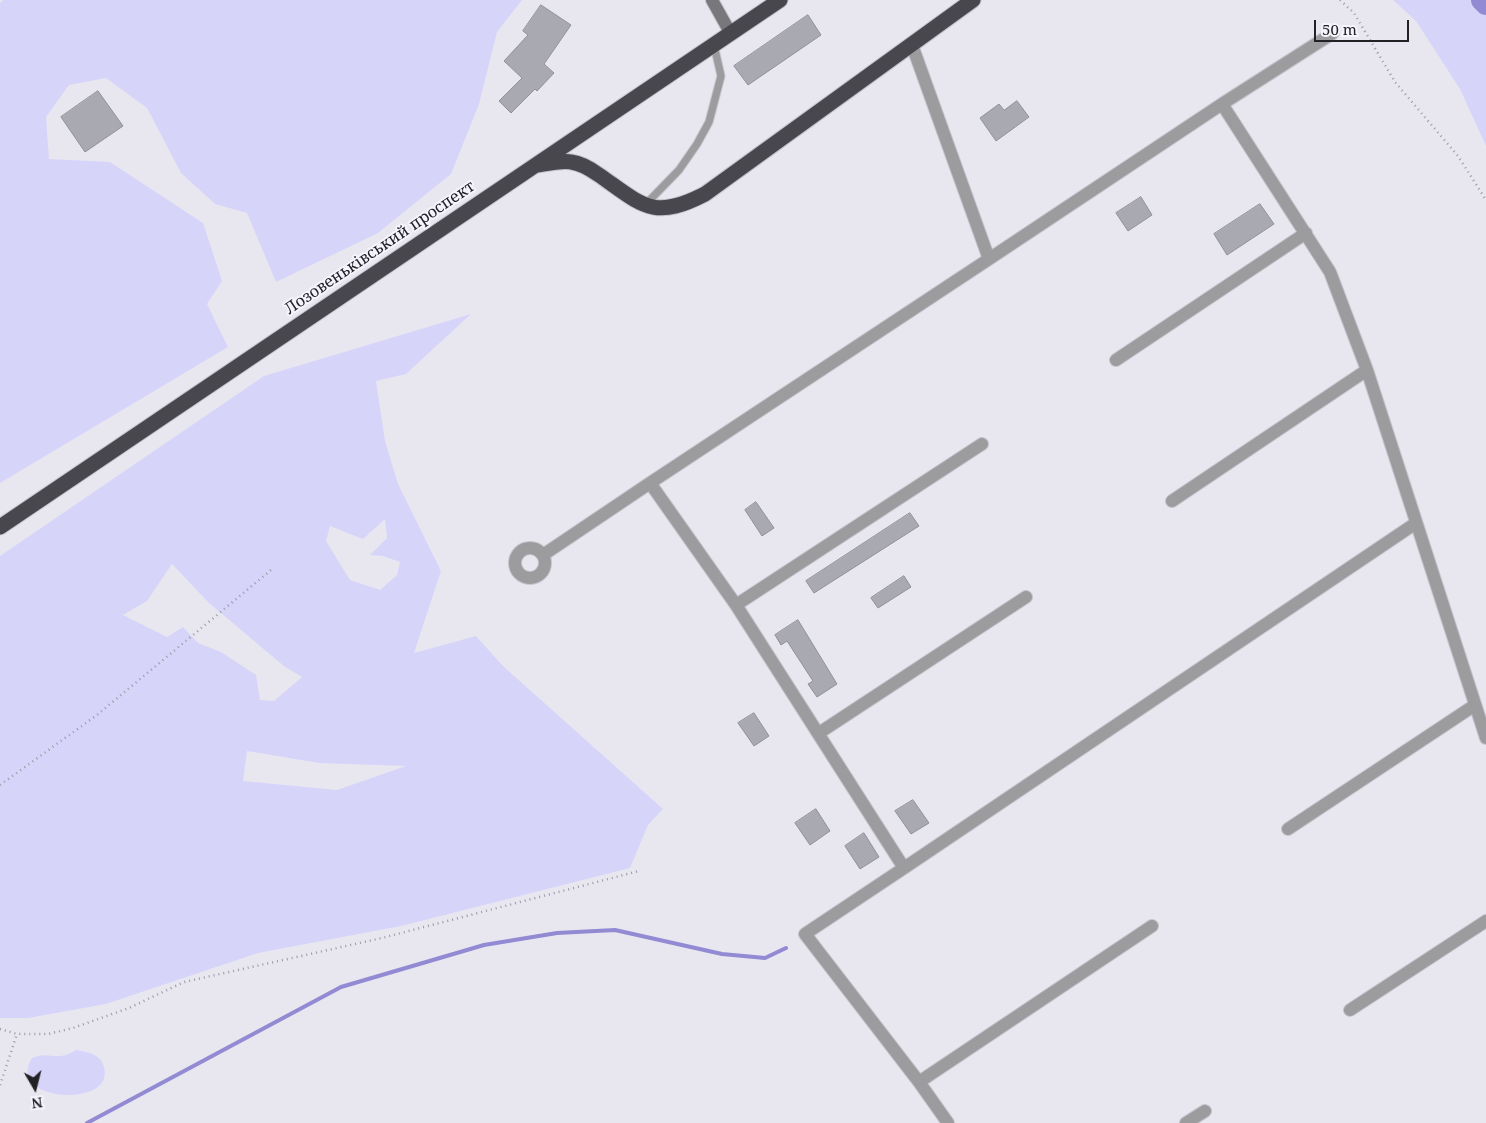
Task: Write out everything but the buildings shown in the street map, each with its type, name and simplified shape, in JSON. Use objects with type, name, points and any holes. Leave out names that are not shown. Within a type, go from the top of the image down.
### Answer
[{"type":"highway","name":"Лозовеньківський проспект","points":[[0,527],[780,0]]},
{"type":"highway","points":[[533,166],[572,162],[593,171],[645,205],[663,209],[677,207],[705,194],[973,0]]},
{"type":"street","points":[[712,0],[731,34]]},
{"type":"street","points":[[543,555],[1222,104],[1334,33]]},
{"type":"street","points":[[912,45],[989,259]]},
{"type":"street","points":[[1222,104],[1330,272],[1367,370],[1486,738]]},
{"type":"street","points":[[1116,360],[1306,233]]},
{"type":"street","points":[[1172,501],[1367,370]]},
{"type":"street","points":[[736,605],[982,444]]},
{"type":"street","points":[[650,483],[736,605],[904,868]]},
{"type":"street","points":[[948,1123],[919,1082],[805,934],[1416,523]]},
{"type":"street","points":[[819,733],[1026,597]]},
{"type":"street","points":[[1288,829],[1476,705]]},
{"type":"street","points":[[1350,1010],[1486,921]]},
{"type":"street","points":[[919,1082],[1152,926]]},
{"type":"street","points":[[1186,1123],[1205,1110]]},
{"type":"lane","points":[[645,205],[679,170],[709,122],[721,76],[714,45]]},
{"type":"path","points":[[1340,0],[1354,12],[1395,82],[1458,156],[1486,200]]},
{"type":"path","points":[[0,785],[96,715],[271,570]]},
{"type":"path","points":[[0,1029],[17,1034],[48,1034],[73,1028],[129,1008],[184,982],[382,938],[639,871]]},
{"type":"path","points":[[0,1085],[17,1034]]},
{"type":"shaded area","points":[[3,0],[522,0],[497,32],[479,104],[451,174],[378,233],[276,282],[247,213],[215,204],[181,173],[147,108],[106,78],[69,85],[46,117],[49,159],[110,162],[203,223],[222,281],[207,304],[228,347],[0,483],[0,3]]},
{"type":"shaded area","points":[[1393,0],[1486,0],[1486,146],[1460,89],[1416,21]]},
{"type":"shaded area","points":[[471,314],[406,374],[376,381],[385,441],[398,484],[441,571],[414,653],[476,636],[503,666],[663,809],[648,825],[630,868],[401,926],[258,953],[106,1004],[28,1018],[0,1018],[0,556],[264,376]],"holes":[[[385,519],[387,538],[370,555],[383,556],[400,562],[397,575],[380,590],[350,580],[326,541],[330,526],[363,539]],[[172,564],[209,603],[285,667],[302,677],[274,701],[260,700],[256,675],[221,652],[198,643],[183,627],[167,637],[123,615],[147,601]],[[247,751],[319,763],[406,766],[337,790],[243,781]]]},
{"type":"shaded area","points":[[76,1050],[97,1056],[104,1067],[103,1080],[94,1090],[79,1094],[62,1095],[46,1091],[33,1084],[28,1073],[32,1058],[44,1055],[63,1056]]},
{"type":"waterway","points":[[1482,0],[1486,4]]},
{"type":"waterway","points":[[87,1123],[341,987],[484,945],[557,933],[615,930],[722,954],[765,958],[786,948]]}]
